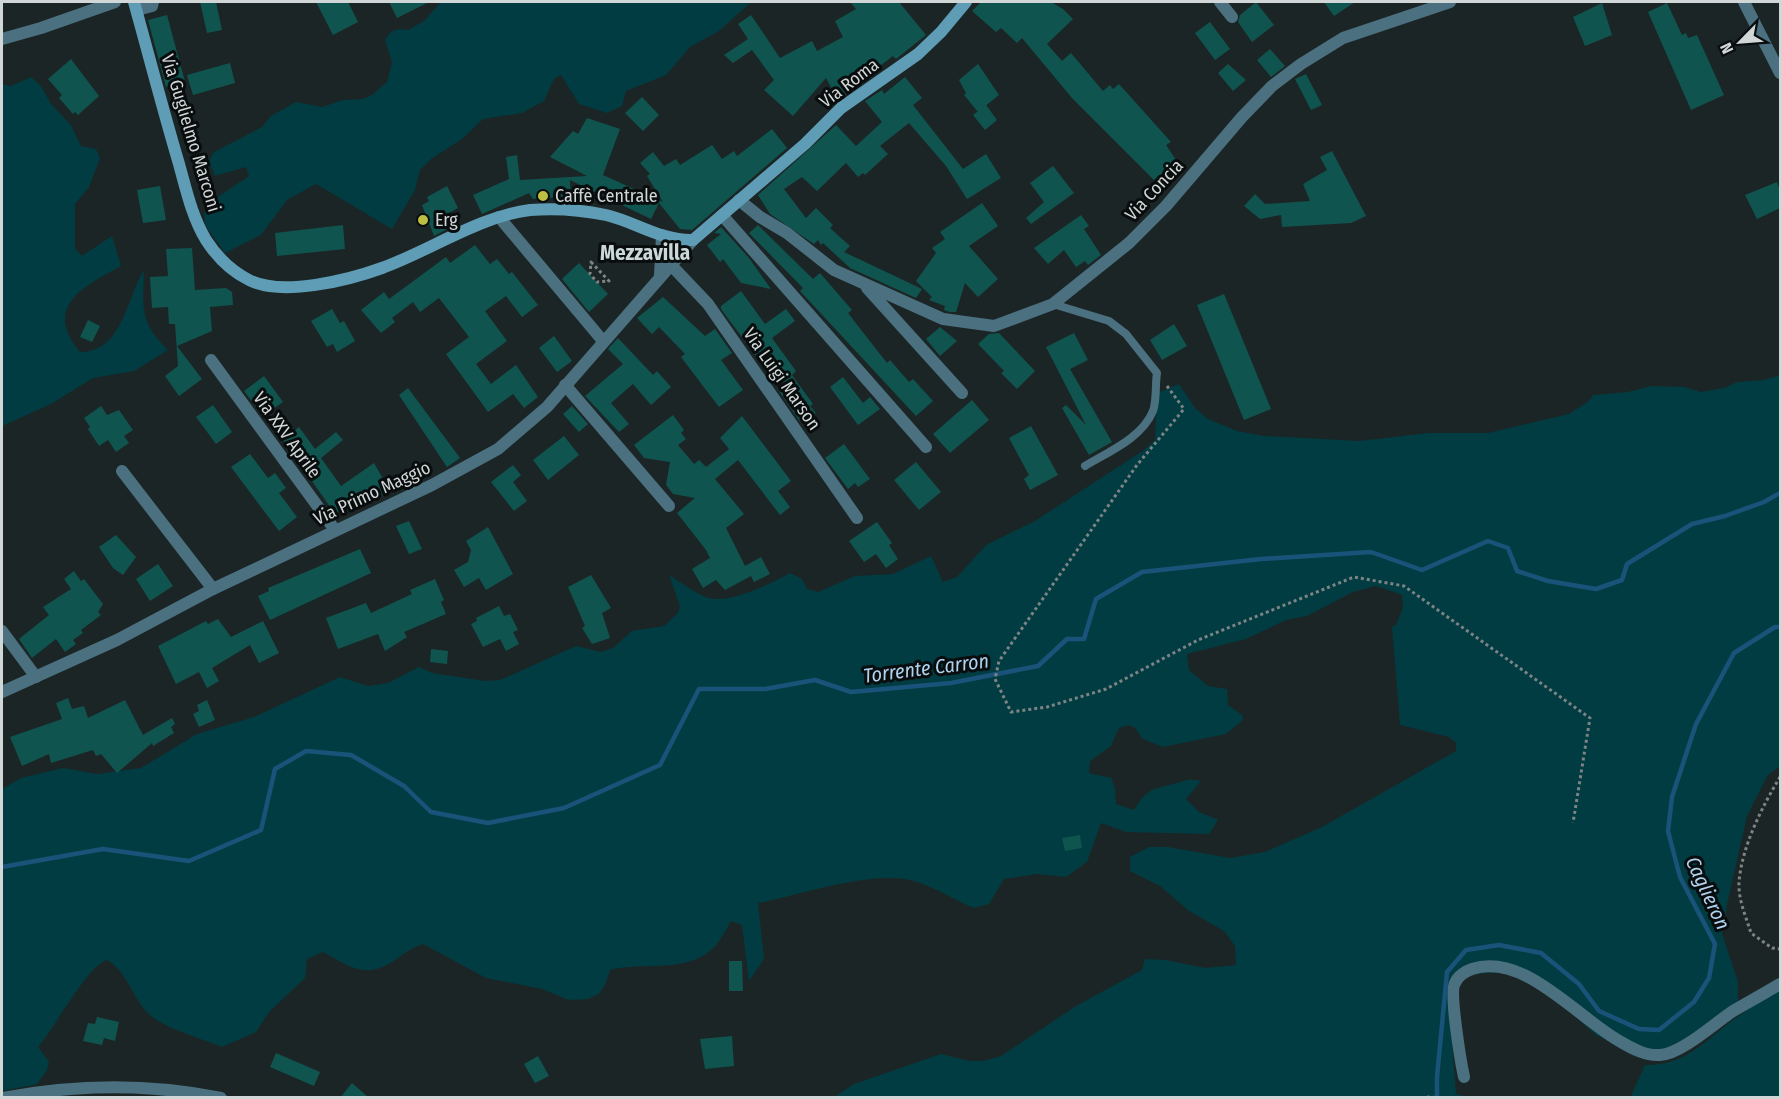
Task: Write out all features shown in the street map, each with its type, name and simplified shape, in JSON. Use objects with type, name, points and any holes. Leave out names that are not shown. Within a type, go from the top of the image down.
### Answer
[{"type":"main road","name":"Via Roma","points":[[693,240],[805,144],[841,108],[918,54],[941,32],[966,2]]},
{"type":"main road","name":"Via Guglielmo Marconi","points":[[136,6],[160,100],[204,238],[225,265],[250,281],[298,286],[367,274],[403,261],[499,217],[549,209],[608,216],[662,235],[693,240]]},
{"type":"street","points":[[2,39],[115,2]]},
{"type":"street","points":[[136,6],[152,6],[153,2]]},
{"type":"street","points":[[1220,2],[1232,17]]},
{"type":"street","name":"Via Concia","points":[[739,200],[760,217],[788,233],[834,270],[943,320],[994,326],[1053,304],[1137,236],[1166,206],[1242,117],[1272,86],[1301,64],[1343,38],[1450,2]]},
{"type":"street","points":[[1744,2],[1780,73]]},
{"type":"street","points":[[722,215],[926,447]]},
{"type":"street","points":[[499,217],[603,341]]},
{"type":"street","points":[[660,276],[662,235]]},
{"type":"street","name":"Via Primo Maggio","points":[[2,692],[117,640],[213,589],[432,485],[498,449],[528,426],[693,240]]},
{"type":"street","name":"Via Luigi Marson","points":[[671,265],[708,304],[857,518]]},
{"type":"street","name":"Via Concia","points":[[862,283],[962,393]]},
{"type":"street","name":"Via XXV Aprile","points":[[211,360],[335,530]]},
{"type":"street","points":[[565,385],[669,506]]},
{"type":"street","points":[[122,471],[213,589]]},
{"type":"street","points":[[2,631],[36,677]]},
{"type":"street","points":[[1464,1077],[1458,1054],[1454,983],[1466,971],[1486,965],[1522,973],[1543,984],[1586,1021],[1613,1038],[1639,1052],[1660,1056],[1681,1048],[1734,1011],[1780,984]]},
{"type":"street","points":[[2,1098],[50,1089],[116,1085],[175,1089],[221,1098]]},
{"type":"lane","points":[[1053,304],[1109,321],[1126,334],[1157,373],[1154,409],[1146,424],[1130,439],[1085,466]]},
{"type":"path","points":[[591,262],[609,281],[597,282],[590,274],[591,262]]},
{"type":"path","points":[[1157,373],[1184,409],[1137,465],[999,661],[995,679],[1011,712],[1047,707],[1106,688],[1198,640],[1354,577],[1404,586],[1590,718],[1573,823]]},
{"type":"path","points":[[1780,777],[1762,807],[1744,859],[1739,883],[1751,933],[1772,948],[1780,949]]},
{"type":"path","points":[[1427,1096],[1447,1097]]},
{"type":"shaded area","points":[[441,2],[751,2],[719,31],[690,47],[666,75],[626,91],[622,106],[607,113],[579,104],[561,75],[554,79],[544,101],[522,113],[483,119],[462,139],[431,159],[420,170],[415,190],[392,229],[316,184],[287,200],[261,235],[225,253],[205,225],[204,213],[213,200],[249,176],[246,167],[215,176],[209,161],[214,152],[262,127],[271,116],[296,102],[322,107],[343,100],[363,99],[372,95],[387,82],[392,62],[385,40],[387,36],[394,30],[408,30],[424,21]]},
{"type":"shaded area","points":[[31,77],[41,86],[51,104],[71,125],[81,146],[96,149],[100,158],[89,187],[75,204],[75,248],[82,256],[112,236],[121,266],[82,290],[72,300],[65,322],[69,336],[80,352],[94,350],[105,343],[121,322],[144,270],[143,295],[147,322],[168,350],[134,371],[93,378],[51,404],[2,426],[2,84],[11,86]]},
{"type":"shaded area","points":[[1780,375],[1780,766],[1767,776],[1747,816],[1722,934],[1738,981],[1738,1004],[1687,1049],[1629,1052],[1596,1035],[1551,995],[1523,978],[1496,972],[1468,975],[1448,989],[1456,1094],[1469,1097],[834,1097],[854,1084],[941,1054],[970,1061],[983,1061],[1001,1056],[1076,1006],[1142,970],[1145,959],[1166,960],[1205,968],[1236,965],[1235,946],[1224,931],[1189,911],[1160,886],[1130,871],[1130,857],[1149,847],[1168,847],[1230,858],[1265,852],[1322,827],[1456,751],[1456,743],[1449,737],[1400,725],[1392,627],[1396,625],[1403,608],[1402,595],[1376,586],[1353,592],[1307,616],[1286,620],[1246,639],[1187,654],[1189,670],[1208,686],[1227,689],[1228,705],[1242,715],[1243,720],[1226,734],[1163,747],[1143,739],[1135,728],[1129,725],[1119,728],[1111,746],[1090,761],[1089,773],[1111,778],[1115,788],[1116,804],[1134,810],[1146,794],[1154,789],[1187,780],[1201,781],[1186,799],[1199,812],[1218,820],[1209,834],[1126,832],[1101,823],[1087,862],[1066,877],[1037,874],[1004,879],[989,904],[974,908],[922,884],[897,878],[858,881],[758,903],[764,959],[749,981],[742,925],[731,921],[716,945],[705,954],[680,964],[610,970],[599,994],[588,999],[569,1000],[542,989],[486,978],[423,944],[385,966],[367,970],[350,966],[323,952],[307,959],[305,978],[269,1012],[256,1032],[222,1047],[156,1020],[144,1009],[126,979],[107,960],[90,973],[38,1047],[49,1062],[47,1070],[37,1084],[2,1091],[2,789],[21,778],[63,768],[97,774],[141,768],[197,734],[254,717],[340,677],[368,686],[388,683],[419,667],[432,673],[485,681],[500,680],[576,646],[601,652],[613,648],[632,631],[664,626],[678,613],[680,606],[669,575],[696,592],[715,599],[749,592],[790,573],[802,579],[807,589],[818,592],[855,576],[893,574],[931,556],[943,582],[957,577],[986,545],[1035,521],[1144,450],[1155,440],[1157,393],[1179,384],[1195,408],[1208,419],[1237,431],[1264,436],[1359,441],[1428,433],[1488,433],[1569,414],[1589,401],[1593,395],[1628,392],[1651,386],[1684,387],[1701,392],[1724,388],[1737,382],[1764,380]]},
{"type":"shaded area","points":[[1780,990],[1780,1097],[1630,1098],[1645,1065],[1673,1061],[1695,1050],[1742,1013]]},
{"type":"building","points":[[200,2],[216,2],[222,30],[207,33]]},
{"type":"building","points":[[316,2],[348,2],[358,22],[333,35]]},
{"type":"building","points":[[389,2],[429,2],[397,18]]},
{"type":"building","points":[[850,2],[899,2],[926,35],[896,59],[893,56],[872,72],[874,75],[838,100],[826,78],[793,116],[764,90],[774,80],[752,50],[733,63],[724,55],[748,39],[738,24],[751,15],[780,58],[812,41],[817,51],[843,37],[835,21],[856,9]]},
{"type":"building","points":[[981,2],[1051,2],[1063,9],[1073,19],[1047,44],[1062,61],[1071,53],[1103,91],[1110,85],[1113,89],[1119,84],[1171,142],[1166,145],[1178,163],[1170,166],[1155,181],[1072,98],[1022,38],[1017,43],[1001,28],[996,32],[972,11]]},
{"type":"building","points":[[1256,2],[1274,25],[1252,42],[1238,22],[1240,15]]},
{"type":"building","points":[[1324,2],[1355,2],[1334,16]]},
{"type":"building","points":[[1602,3],[1612,35],[1585,46],[1573,17]]},
{"type":"building","points":[[1667,3],[1682,35],[1686,33],[1688,38],[1697,35],[1724,95],[1691,110],[1648,12]]},
{"type":"building","points":[[167,15],[185,82],[166,87],[148,20]]},
{"type":"building","points":[[1210,22],[1230,49],[1215,60],[1195,33]]},
{"type":"building","points":[[1270,49],[1285,66],[1271,77],[1257,60]]},
{"type":"building","points":[[71,59],[99,96],[78,115],[75,112],[73,114],[59,98],[62,95],[48,79]]},
{"type":"building","points":[[230,63],[235,83],[193,95],[187,75]]},
{"type":"building","points":[[978,64],[999,95],[978,112],[964,95],[966,93],[959,80]]},
{"type":"building","points":[[1228,64],[1246,80],[1233,91],[1218,73]]},
{"type":"building","points":[[1306,74],[1322,105],[1311,110],[1295,79]]},
{"type":"building","points":[[905,77],[922,98],[913,105],[963,169],[986,154],[1001,178],[967,199],[946,166],[909,123],[880,146],[888,154],[865,175],[863,173],[858,177],[846,163],[817,191],[802,177],[784,189],[806,218],[816,208],[833,225],[830,228],[850,246],[844,252],[922,289],[916,298],[850,268],[823,243],[821,245],[818,240],[814,244],[770,214],[758,195],[836,125],[856,146],[882,122],[865,101],[882,90],[884,94]]},
{"type":"building","points":[[642,97],[659,115],[643,131],[625,113]]},
{"type":"building","points":[[986,105],[997,120],[985,130],[973,115]]},
{"type":"building","points":[[587,118],[620,129],[603,175],[663,202],[647,176],[650,174],[640,163],[653,152],[664,166],[676,159],[680,165],[712,145],[722,159],[734,151],[737,156],[772,129],[787,148],[692,230],[680,229],[659,203],[651,219],[570,180],[571,200],[562,197],[533,199],[529,193],[482,214],[473,195],[509,179],[506,157],[517,155],[520,180],[587,176],[550,157],[573,131],[578,134]]},
{"type":"building","points":[[1332,151],[1366,216],[1351,223],[1282,227],[1281,215],[1260,219],[1244,206],[1255,194],[1265,204],[1310,201],[1303,184],[1327,170],[1320,157]]},
{"type":"building","points":[[1053,166],[1074,193],[1031,224],[1026,218],[1044,202],[1030,183]]},
{"type":"building","points":[[1777,182],[1780,190],[1780,208],[1757,219],[1745,195]]},
{"type":"building","points":[[160,186],[166,220],[143,223],[137,190]]},
{"type":"building","points":[[447,186],[458,208],[443,216],[449,228],[434,236],[422,205],[429,201],[427,197]]},
{"type":"building","points":[[982,203],[998,226],[969,246],[998,279],[978,297],[965,283],[956,312],[950,312],[944,310],[945,306],[929,300],[932,297],[916,281],[936,253],[932,248],[945,239],[940,232]]},
{"type":"building","points":[[1081,215],[1089,226],[1084,229],[1101,255],[1088,265],[1085,261],[1076,267],[1064,250],[1048,264],[1034,248]]},
{"type":"building","points":[[343,225],[345,249],[277,256],[275,233]]},
{"type":"building","points":[[758,225],[813,279],[820,273],[852,310],[848,313],[887,363],[890,360],[909,382],[913,379],[933,401],[916,416],[800,291],[803,288],[749,233]]},
{"type":"building","points":[[721,227],[749,258],[771,289],[741,283],[723,259],[720,262],[707,245],[721,234],[714,233]]},
{"type":"building","points":[[475,245],[490,264],[497,259],[509,274],[512,272],[538,305],[522,317],[506,296],[485,311],[507,341],[476,364],[491,384],[516,365],[538,397],[524,408],[513,394],[488,412],[446,354],[469,337],[439,298],[420,312],[413,302],[392,318],[395,322],[381,333],[361,310],[384,292],[389,299],[446,257],[450,263]]},
{"type":"building","points":[[192,248],[195,290],[226,288],[232,292],[233,305],[210,307],[212,331],[177,346],[202,379],[179,396],[165,376],[178,366],[175,324],[169,324],[168,307],[152,308],[150,277],[168,276],[166,249]]},
{"type":"building","points":[[579,263],[608,294],[589,312],[562,279]]},
{"type":"building","points":[[741,291],[765,324],[786,309],[795,321],[772,338],[796,371],[792,375],[813,404],[810,406],[816,413],[801,423],[777,388],[784,383],[773,369],[768,372],[721,309],[721,306]]},
{"type":"building","points":[[1224,294],[1271,409],[1244,420],[1197,305]]},
{"type":"building","points":[[663,297],[705,336],[715,329],[732,353],[721,360],[743,390],[719,407],[681,357],[685,354],[659,327],[652,334],[637,318]]},
{"type":"building","points":[[332,309],[340,323],[344,321],[355,341],[337,352],[333,344],[327,347],[311,321]]},
{"type":"building","points":[[88,320],[100,326],[92,342],[80,337]]},
{"type":"building","points":[[1174,324],[1187,346],[1162,360],[1150,340]]},
{"type":"building","points":[[940,327],[957,341],[940,356],[926,339]]},
{"type":"building","points":[[999,333],[1035,371],[1017,389],[1001,373],[1004,371],[978,344],[989,334]]},
{"type":"building","points":[[1074,333],[1088,360],[1070,369],[1112,442],[1089,455],[1062,408],[1066,405],[1086,425],[1046,347]]},
{"type":"building","points":[[554,336],[572,361],[557,372],[539,348]]},
{"type":"building","points":[[618,338],[653,375],[657,371],[671,387],[651,405],[633,384],[611,403],[629,424],[619,432],[585,396],[623,364],[608,349]]},
{"type":"building","points":[[264,376],[283,402],[263,416],[244,391]]},
{"type":"building","points":[[843,377],[863,403],[870,397],[880,409],[858,425],[830,387]]},
{"type":"building","points":[[408,388],[460,458],[447,467],[399,395]]},
{"type":"building","points":[[972,400],[989,420],[950,453],[933,434]]},
{"type":"building","points":[[213,405],[232,432],[216,444],[196,417]]},
{"type":"building","points":[[101,406],[107,415],[119,410],[133,430],[124,436],[129,443],[116,452],[108,440],[99,446],[84,418]]},
{"type":"building","points":[[572,406],[588,424],[579,432],[563,414]]},
{"type":"building","points":[[673,415],[684,430],[681,433],[686,439],[678,445],[694,464],[699,460],[706,467],[729,449],[720,438],[742,416],[791,481],[778,491],[790,507],[780,515],[738,460],[715,479],[744,514],[726,528],[745,566],[761,557],[770,574],[754,582],[751,576],[725,590],[716,580],[703,588],[692,569],[710,558],[677,513],[695,498],[673,494],[666,485],[670,462],[644,458],[634,445]]},
{"type":"building","points":[[291,426],[294,431],[299,427],[315,449],[336,432],[343,440],[321,458],[341,486],[374,463],[390,491],[367,503],[362,495],[335,514],[279,434]]},
{"type":"building","points":[[1031,426],[1058,475],[1030,490],[1024,479],[1029,475],[1009,438]]},
{"type":"building","points":[[564,436],[579,455],[548,480],[533,460]]},
{"type":"building","points":[[844,444],[870,479],[858,487],[855,483],[848,489],[825,458]]},
{"type":"building","points":[[250,454],[268,478],[275,473],[286,488],[279,493],[297,517],[279,531],[231,467]]},
{"type":"building","points":[[916,462],[941,492],[919,510],[894,480]]},
{"type":"building","points":[[513,465],[521,475],[513,482],[527,501],[514,511],[491,482]]},
{"type":"building","points":[[409,521],[422,549],[409,554],[396,526]]},
{"type":"building","points":[[877,522],[892,543],[889,545],[898,559],[886,568],[876,554],[864,562],[849,541]]},
{"type":"building","points":[[488,527],[513,574],[486,590],[479,578],[464,587],[454,570],[468,562],[471,550],[466,541]]},
{"type":"building","points":[[116,535],[136,557],[123,575],[113,568],[99,547]]},
{"type":"building","points":[[360,549],[371,573],[270,620],[258,596],[269,591],[268,588]]},
{"type":"building","points":[[158,564],[173,586],[150,601],[136,579]]},
{"type":"building","points":[[74,571],[81,581],[84,579],[103,604],[98,612],[101,615],[81,630],[83,633],[73,640],[76,644],[65,652],[56,639],[32,658],[19,639],[49,615],[43,607],[71,589],[64,579]]},
{"type":"building","points":[[591,575],[611,608],[602,613],[610,638],[592,644],[582,628],[585,626],[568,587]]},
{"type":"building","points":[[435,579],[444,600],[441,602],[446,614],[404,632],[407,637],[385,651],[378,634],[338,649],[326,618],[366,603],[371,613],[412,594],[410,590]]},
{"type":"building","points":[[499,606],[504,616],[510,614],[518,630],[513,632],[519,644],[506,651],[500,639],[483,647],[471,624],[477,621],[476,618]]},
{"type":"building","points":[[218,619],[231,637],[263,621],[279,653],[259,663],[250,645],[212,668],[219,681],[207,688],[199,672],[176,684],[158,646],[206,621],[208,624]]},
{"type":"building","points":[[431,649],[448,651],[447,664],[430,662]]},
{"type":"building","points":[[68,698],[72,709],[84,706],[88,718],[125,700],[143,735],[172,718],[175,724],[171,727],[174,733],[153,746],[152,743],[117,773],[101,754],[96,756],[93,750],[51,763],[49,754],[22,766],[10,737],[62,719],[56,703]]},
{"type":"building","points":[[207,700],[215,720],[199,727],[193,714],[199,711],[197,705]]},
{"type":"building","points":[[1080,835],[1082,848],[1065,851],[1062,838]]},
{"type":"building","points":[[729,961],[742,961],[743,991],[729,991]]},
{"type":"building","points":[[97,1017],[119,1022],[115,1041],[104,1038],[102,1045],[83,1041],[88,1023],[95,1024]]},
{"type":"building","points":[[732,1036],[734,1066],[705,1069],[700,1039]]},
{"type":"building","points":[[276,1053],[320,1072],[314,1086],[270,1067]]},
{"type":"building","points":[[538,1056],[549,1076],[535,1083],[524,1064]]},
{"type":"building","points":[[352,1083],[369,1098],[340,1098]]},
{"type":"waterway","name":"Torrente Carron","points":[[2,867],[103,849],[189,861],[261,830],[275,769],[306,751],[351,755],[404,786],[431,812],[488,823],[564,808],[660,765],[699,689],[765,689],[815,680],[851,692],[951,683],[1038,666],[1067,639],[1084,639],[1096,599],[1142,572],[1261,559],[1371,552],[1422,570],[1488,541],[1508,548],[1517,571],[1548,581],[1596,589],[1622,580],[1627,564],[1692,524],[1725,516],[1764,502],[1780,493]]},
{"type":"waterway","name":"Caglieron","points":[[1437,1098],[1447,972],[1466,950],[1499,945],[1541,953],[1579,984],[1599,1011],[1639,1029],[1659,1030],[1694,1002],[1709,978],[1715,944],[1680,877],[1668,831],[1672,797],[1696,724],[1734,653],[1775,627],[1780,627]]},
{"type":"place","name":"Caffè Centrale","points":[[543,196]]},
{"type":"place","name":"Erg","points":[[423,220]]},
{"type":"district","name":"Mezzavilla","points":[[645,253]]}]
